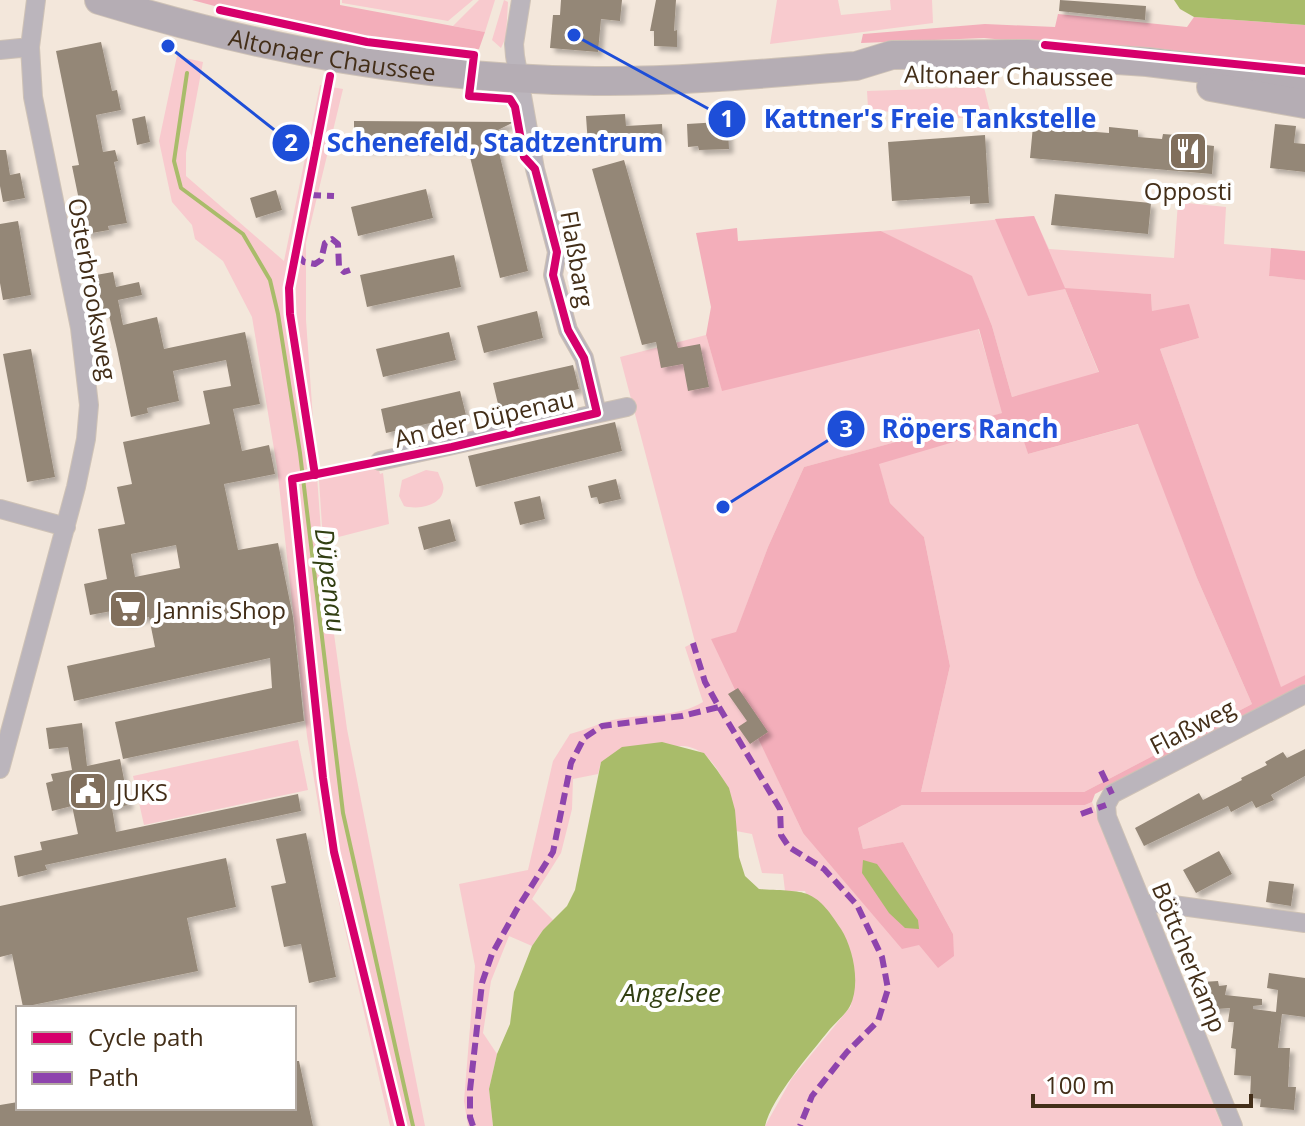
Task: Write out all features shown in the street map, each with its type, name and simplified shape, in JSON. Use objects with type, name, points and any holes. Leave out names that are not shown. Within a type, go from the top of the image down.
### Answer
[{"type":"main road","name":"Altonaer Chaussee","points":[[99,0],[187,27],[263,45],[373,65],[519,79],[628,81],[856,66],[892,55],[1027,54],[1147,62],[1305,81]]},
{"type":"main road","name":"Altonaer Chaussee","points":[[856,66],[891,72],[986,71],[1112,77],[1210,87],[1305,104]]},
{"type":"street","name":"Osterbrooksweg","points":[[0,769],[66,527],[86,439],[89,405],[80,328],[33,97],[30,47],[36,0]]},
{"type":"street","name":"Flaßbarg","points":[[521,0],[514,44],[535,169],[557,252],[553,275],[568,330],[584,358],[597,413]]},
{"type":"street","points":[[0,50],[30,47]]},
{"type":"street","points":[[597,413],[627,407]]},
{"type":"street","name":"An der Düpenau","points":[[380,461],[597,413]]},
{"type":"street","points":[[0,509],[66,527]]},
{"type":"street","name":"Flaßweg","points":[[1106,805],[1112,794],[1305,694]]},
{"type":"street","name":"Böttcherkamp","points":[[1106,805],[1107,817],[1233,1126]]},
{"type":"street","points":[[1143,905],[1159,903],[1305,923]]},
{"type":"shaded area","points":[[192,0],[340,0],[340,5],[485,32],[479,49],[459,52],[252,16]]},
{"type":"shaded area","points":[[342,0],[473,0],[448,21],[342,3]]},
{"type":"shaded area","points":[[479,0],[495,0],[485,32],[453,26]]},
{"type":"shaded area","points":[[504,0],[508,2],[506,37],[501,48],[492,40]]},
{"type":"shaded area","points":[[777,0],[838,0],[841,15],[891,10],[890,0],[932,0],[933,23],[770,44]]},
{"type":"shaded area","points":[[1058,14],[1187,27],[1194,17],[1305,25],[1305,69],[984,38],[861,43],[863,34],[985,24],[1055,27]]},
{"type":"shaded area","points":[[177,56],[203,62],[186,153],[186,176],[284,261],[320,85],[343,89],[306,243],[306,320],[322,546],[347,729],[425,1126],[390,1126],[322,828],[307,736],[277,467],[252,317],[223,261],[195,239],[192,225],[172,202],[159,141]]},
{"type":"shaded area","points":[[984,87],[991,116],[933,120],[868,108],[867,91]]},
{"type":"shaded area","points":[[1178,202],[1226,207],[1224,244],[1271,248],[1269,276],[1305,280],[1305,675],[1281,688],[1160,349],[1199,338],[1152,311],[1151,294],[1065,289],[1099,373],[1012,397],[992,326],[972,277],[881,231],[1034,216],[1049,249],[1174,258]]},
{"type":"shaded area","points":[[1034,216],[1065,288],[1151,294],[1152,311],[1189,304],[1199,338],[1160,349],[1281,687],[1305,675],[1305,684],[1095,794],[1092,802],[1085,805],[902,805],[858,828],[863,849],[903,842],[953,934],[954,956],[938,968],[919,945],[902,949],[803,833],[711,639],[736,632],[768,547],[804,467],[1002,413],[979,329],[722,391],[706,335],[711,307],[696,233],[737,228],[738,241],[881,231],[972,276],[992,326],[1012,397],[1099,372],[1065,289],[1028,296],[995,219]],"holes":[[[1018,423],[1028,454],[1138,424],[1197,578],[1252,704],[1084,792],[921,792],[950,666],[924,537],[890,503],[879,464]]]},
{"type":"shaded area","points":[[1271,248],[1305,251],[1305,280],[1269,276]]},
{"type":"shaded area","points":[[978,328],[1003,413],[804,467],[768,547],[736,633],[712,639],[803,833],[953,934],[903,842],[863,849],[858,828],[902,805],[1085,805],[1092,802],[1222,1126],[765,1126],[792,1078],[851,1006],[805,891],[785,891],[783,874],[762,873],[752,834],[736,831],[728,792],[715,766],[695,749],[683,746],[601,762],[598,774],[573,779],[572,809],[561,853],[532,899],[554,921],[532,946],[509,936],[491,981],[483,1033],[497,1054],[489,1089],[493,1126],[468,1126],[464,1101],[475,966],[459,884],[528,870],[553,761],[570,734],[612,720],[673,713],[703,702],[685,647],[695,642],[620,357],[706,335],[722,390]]},
{"type":"shaded area","points":[[1019,423],[1028,454],[1139,424],[1197,578],[1252,704],[1084,792],[921,792],[950,666],[924,537],[890,503],[878,463]]},
{"type":"shaded area","points":[[378,467],[380,474],[383,473],[389,524],[323,541],[319,480]]},
{"type":"shaded area","points":[[426,470],[438,472],[443,486],[441,496],[427,506],[404,506],[399,496],[402,480]]},
{"type":"shaded area","points":[[298,740],[308,790],[144,825],[133,776]]},
{"type":"water","points":[[1174,0],[1305,0],[1305,25],[1194,17],[1180,9]]},
{"type":"water","name":"Angelsee","points":[[662,742],[704,753],[729,788],[735,810],[739,857],[745,876],[759,889],[807,894],[832,915],[852,956],[855,987],[850,1006],[793,1076],[775,1102],[765,1126],[493,1126],[489,1089],[497,1054],[510,1024],[514,992],[532,946],[567,906],[575,890],[601,762],[622,747]]},
{"type":"water","points":[[863,860],[877,864],[918,920],[919,929],[905,928],[889,913],[862,873]]},
{"type":"building","points":[[561,0],[622,0],[620,21],[601,19],[598,52],[550,48],[553,15],[560,15]]},
{"type":"building","points":[[656,0],[676,0],[674,31],[677,30],[677,47],[654,46],[654,31],[650,31]]},
{"type":"building","points":[[1060,0],[1146,6],[1145,20],[1059,11]]},
{"type":"building","points":[[101,42],[112,91],[117,90],[121,110],[96,115],[103,152],[115,150],[118,161],[114,162],[127,223],[86,234],[72,166],[79,165],[56,51]]},
{"type":"building","points":[[625,114],[626,126],[662,124],[663,140],[588,145],[586,116]]},
{"type":"building","points":[[145,116],[150,142],[137,145],[132,119]]},
{"type":"building","points":[[354,121],[514,122],[494,132],[528,271],[500,278],[468,149],[354,149]]},
{"type":"building","points":[[720,122],[721,129],[728,129],[729,149],[699,150],[698,146],[688,147],[687,124]]},
{"type":"building","points":[[1056,122],[1085,125],[1084,131],[1109,133],[1109,127],[1138,130],[1138,137],[1162,139],[1163,134],[1190,136],[1190,143],[1214,146],[1212,174],[1030,158],[1033,126],[1056,128]]},
{"type":"building","points":[[1275,124],[1296,126],[1294,143],[1305,144],[1305,172],[1270,168]]},
{"type":"building","points":[[985,135],[989,203],[970,204],[970,196],[892,201],[888,142]]},
{"type":"building","points":[[0,150],[6,150],[10,175],[20,173],[25,198],[3,202]]},
{"type":"building","points":[[624,160],[678,348],[700,344],[709,387],[688,391],[683,364],[661,368],[656,342],[642,345],[592,169]]},
{"type":"building","points":[[426,189],[433,218],[358,236],[351,207]]},
{"type":"building","points":[[276,190],[282,210],[256,218],[250,198]]},
{"type":"building","points":[[1055,194],[1151,203],[1148,234],[1051,225]]},
{"type":"building","points":[[18,221],[31,295],[3,300],[0,224]]},
{"type":"building","points":[[454,255],[461,287],[367,307],[360,275]]},
{"type":"building","points":[[113,272],[116,287],[139,282],[142,295],[118,300],[123,325],[157,317],[164,349],[245,332],[260,404],[233,409],[242,451],[269,445],[275,474],[224,484],[238,550],[278,543],[293,617],[304,721],[123,759],[115,722],[272,688],[270,658],[74,701],[67,666],[155,647],[149,617],[125,622],[123,609],[90,615],[84,584],[107,579],[98,529],[125,524],[117,487],[132,484],[123,442],[210,424],[203,391],[231,386],[226,360],[173,371],[179,401],[147,408],[148,413],[131,417],[108,311],[103,312],[96,275]],"holes":[[[176,545],[180,568],[135,577],[131,554]]]},
{"type":"building","points":[[537,311],[543,338],[484,353],[477,326]]},
{"type":"building","points":[[449,332],[456,360],[383,377],[376,349]]},
{"type":"building","points":[[31,349],[55,477],[27,482],[3,354]]},
{"type":"building","points":[[573,365],[579,389],[499,408],[493,383]]},
{"type":"building","points":[[460,391],[466,415],[386,433],[381,409]]},
{"type":"building","points":[[615,422],[622,451],[476,487],[468,456]]},
{"type":"building","points":[[616,479],[621,499],[599,504],[597,497],[591,498],[588,486]]},
{"type":"building","points":[[540,496],[545,519],[520,525],[514,502]]},
{"type":"building","points":[[450,519],[456,541],[424,550],[418,527]]},
{"type":"building","points":[[738,688],[768,732],[750,744],[738,727],[747,721],[728,694]]},
{"type":"building","points":[[82,723],[87,766],[120,759],[129,805],[112,808],[116,832],[298,794],[301,811],[45,865],[47,870],[18,877],[14,856],[42,850],[40,842],[78,834],[72,806],[52,811],[46,783],[53,781],[51,774],[72,770],[68,747],[49,749],[46,728]]},
{"type":"building","points":[[1305,749],[1305,776],[1271,795],[1274,800],[1256,808],[1252,801],[1231,812],[1228,806],[1144,846],[1135,828],[1199,793],[1203,800],[1242,780],[1283,752],[1287,758]]},
{"type":"building","points":[[306,833],[336,977],[309,983],[301,944],[284,947],[271,886],[286,883],[276,839]]},
{"type":"building","points":[[1219,851],[1232,874],[1196,893],[1183,870]]},
{"type":"building","points":[[226,858],[236,907],[187,918],[198,971],[23,1006],[12,954],[0,957],[0,906]]},
{"type":"building","points":[[1269,881],[1294,884],[1291,906],[1266,902]]},
{"type":"building","points":[[1269,973],[1305,978],[1305,1017],[1282,1014],[1278,1048],[1290,1048],[1288,1087],[1296,1087],[1294,1110],[1260,1107],[1261,1099],[1250,1098],[1251,1076],[1234,1075],[1236,1049],[1231,1048],[1234,1022],[1228,1022],[1230,1008],[1203,1010],[1202,982],[1218,981],[1219,986],[1227,985],[1225,995],[1262,999],[1262,1005],[1253,1006],[1253,1009],[1276,1012],[1278,990],[1267,988]]},
{"type":"building","points":[[296,1061],[299,1061],[313,1126],[0,1126],[0,1105],[16,1102],[16,1110],[296,1110]]},
{"type":"waterway","name":"Düpenau","points":[[187,73],[174,161],[181,188],[243,234],[270,280],[278,314],[300,453],[343,813],[413,1126]]},
{"type":"marked path","points":[[309,195],[334,196]]},
{"type":"marked path","points":[[297,254],[304,262],[315,264],[321,260],[325,243],[332,239],[338,244],[339,267],[344,272],[350,270]]},
{"type":"marked path","points":[[473,1126],[470,1090],[482,983],[492,954],[553,852],[571,763],[584,738],[602,726],[682,716],[719,707],[705,682],[693,643]]},
{"type":"marked path","points":[[719,707],[780,809],[781,835],[789,847],[824,869],[857,905],[882,957],[888,989],[878,1021],[847,1052],[812,1096],[800,1126]]},
{"type":"marked path","points":[[1101,771],[1112,794]]},
{"type":"marked path","points":[[1081,814],[1106,805]]},
{"type":"cycle path","points":[[220,10],[367,42],[474,55],[469,96],[510,99],[515,107],[524,157],[535,169],[557,252],[553,275],[568,330],[584,358],[597,413],[452,447],[292,479],[323,778],[334,852],[401,1126]]},
{"type":"cycle path","points":[[1045,45],[1305,71]]},
{"type":"cycle path","points":[[315,475],[290,314],[289,288],[330,76]]},
{"type":"place","name":"Kattner's Freie Tankstelle","points":[[574,35]]},
{"type":"place","name":"Schenefeld, Stadtzentrum","points":[[168,46]]},
{"type":"place","name":"Opposti","points":[[1188,151]]},
{"type":"place","name":"Röpers Ranch","points":[[723,507]]},
{"type":"place","name":"Jannis Shop","points":[[128,609]]},
{"type":"place","name":"JUKS","points":[[88,791]]}]
